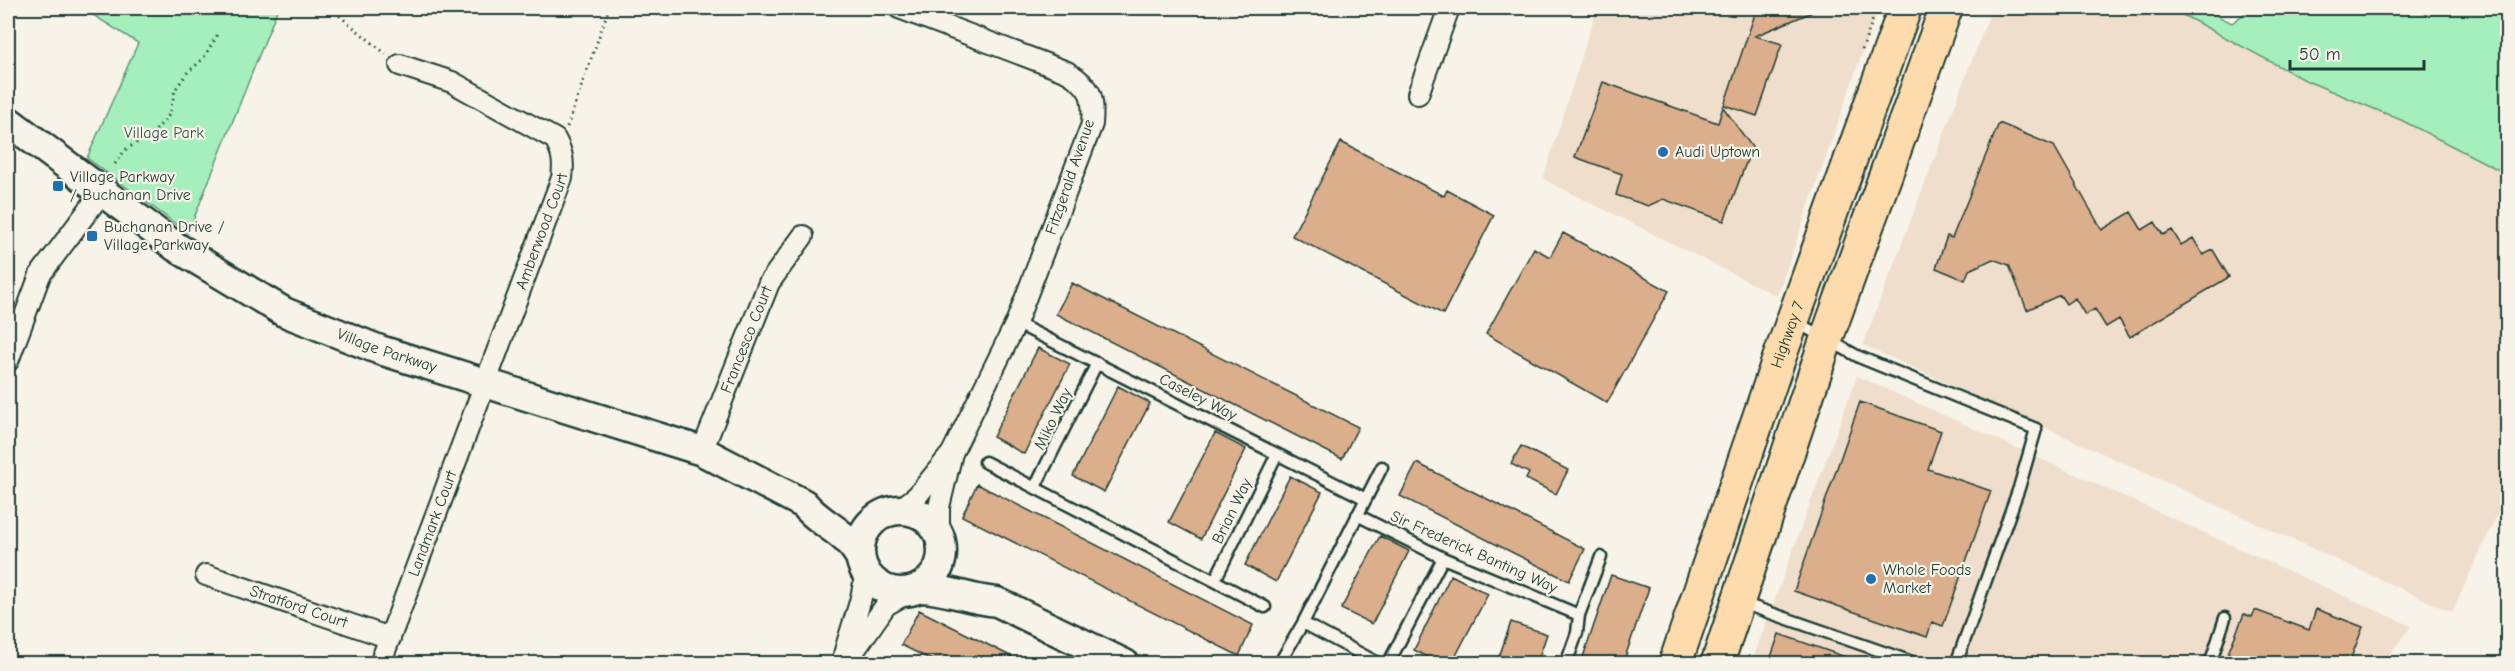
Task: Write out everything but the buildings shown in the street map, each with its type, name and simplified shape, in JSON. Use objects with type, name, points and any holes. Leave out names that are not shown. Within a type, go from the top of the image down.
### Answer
[{"type":"main road","name":"Highway 7","points":[[1676,663],[1793,321],[1905,8]]},
{"type":"main road","points":[[1717,663],[1826,340],[1946,8]]},
{"type":"main road","name":"Village Parkway","points":[[8,121],[176,247],[284,312],[351,339],[484,384],[702,451],[804,504],[813,515],[843,534],[862,564]]},
{"type":"main road","name":"Village Parkway","points":[[804,504],[821,503],[845,512],[889,512]]},
{"type":"main road","points":[[997,602],[976,600],[945,589],[884,589],[862,564],[864,533],[889,512],[924,516],[956,567],[997,602],[1125,663]]},
{"type":"main road","points":[[915,590],[937,572],[941,542]]},
{"type":"street","name":"Fitzgerald Avenue","points":[[899,8],[1067,72],[1084,82],[1094,101],[1092,124],[1016,323],[952,453],[939,507],[941,542]]},
{"type":"street","points":[[1418,94],[1449,8]]},
{"type":"street","name":"Amberwood Court","points":[[400,65],[452,82],[555,139],[562,152],[561,178],[484,384]]},
{"type":"street","points":[[8,357],[40,275],[102,192]]},
{"type":"street","name":"Francesco Court","points":[[702,451],[769,283],[803,236]]},
{"type":"street","name":"Landmark Court","points":[[380,663],[484,384]]},
{"type":"street","name":"Fitzgerald Avenue","points":[[889,512],[917,496],[952,453]]},
{"type":"street","points":[[843,663],[846,640],[863,597],[862,564]]},
{"type":"street","name":"Stratford Court","points":[[206,575],[390,638]]},
{"type":"street","points":[[843,663],[886,605],[915,590]]},
{"type":"lane","points":[[1793,321],[1858,357],[2036,429],[2023,466],[2019,488],[1956,663]]},
{"type":"lane","name":"Caseley Way","points":[[1016,323],[1366,498]]},
{"type":"lane","name":"Miko Way","points":[[1035,487],[1097,363]]},
{"type":"lane","name":"Brian Way","points":[[1215,580],[1277,454]]},
{"type":"lane","points":[[985,462],[1265,607]]},
{"type":"lane","points":[[1278,663],[1303,623],[1382,467]]},
{"type":"lane","name":"Sir Frederick Banting Way","points":[[1358,515],[1443,558],[1579,615]]},
{"type":"lane","points":[[1566,663],[1578,633],[1579,615],[1601,557]]},
{"type":"lane","points":[[1388,663],[1443,558]]},
{"type":"lane","points":[[1738,602],[1918,663]]},
{"type":"lane","points":[[2211,663],[2225,618]]},
{"type":"lane","points":[[1303,623],[1380,663]]},
{"type":"path","points":[[330,8],[400,65]]},
{"type":"path","points":[[562,152],[566,131],[609,8]]},
{"type":"path","points":[[115,164],[125,150],[155,131],[169,114],[175,90],[187,73],[203,59],[218,34]]},
{"type":"shaded area","points":[[1597,8],[1878,8],[1777,296],[1543,179]]},
{"type":"shaded area","points":[[1992,8],[2170,8],[2307,81],[2507,165],[2507,494],[2452,612],[1863,345]]},
{"type":"shaded area","points":[[1857,376],[2411,626],[2383,663],[1751,664]]},
{"type":"green space","name":"Village Park","points":[[82,8],[278,8],[188,233],[87,158],[138,43]]},
{"type":"green space","points":[[2170,8],[2200,8],[2232,23],[2252,8],[2507,8],[2507,174],[2401,120],[2307,81]]},
{"type":"place","name":"Audi Uptown","points":[[1663,152]]},
{"type":"place","name":"Village Parkway / Buchanan Drive","points":[[58,186]]},
{"type":"place","name":"Buchanan Drive / Village Parkway","points":[[92,236]]},
{"type":"place","name":"Whole Foods Market","points":[[1871,579]]}]
